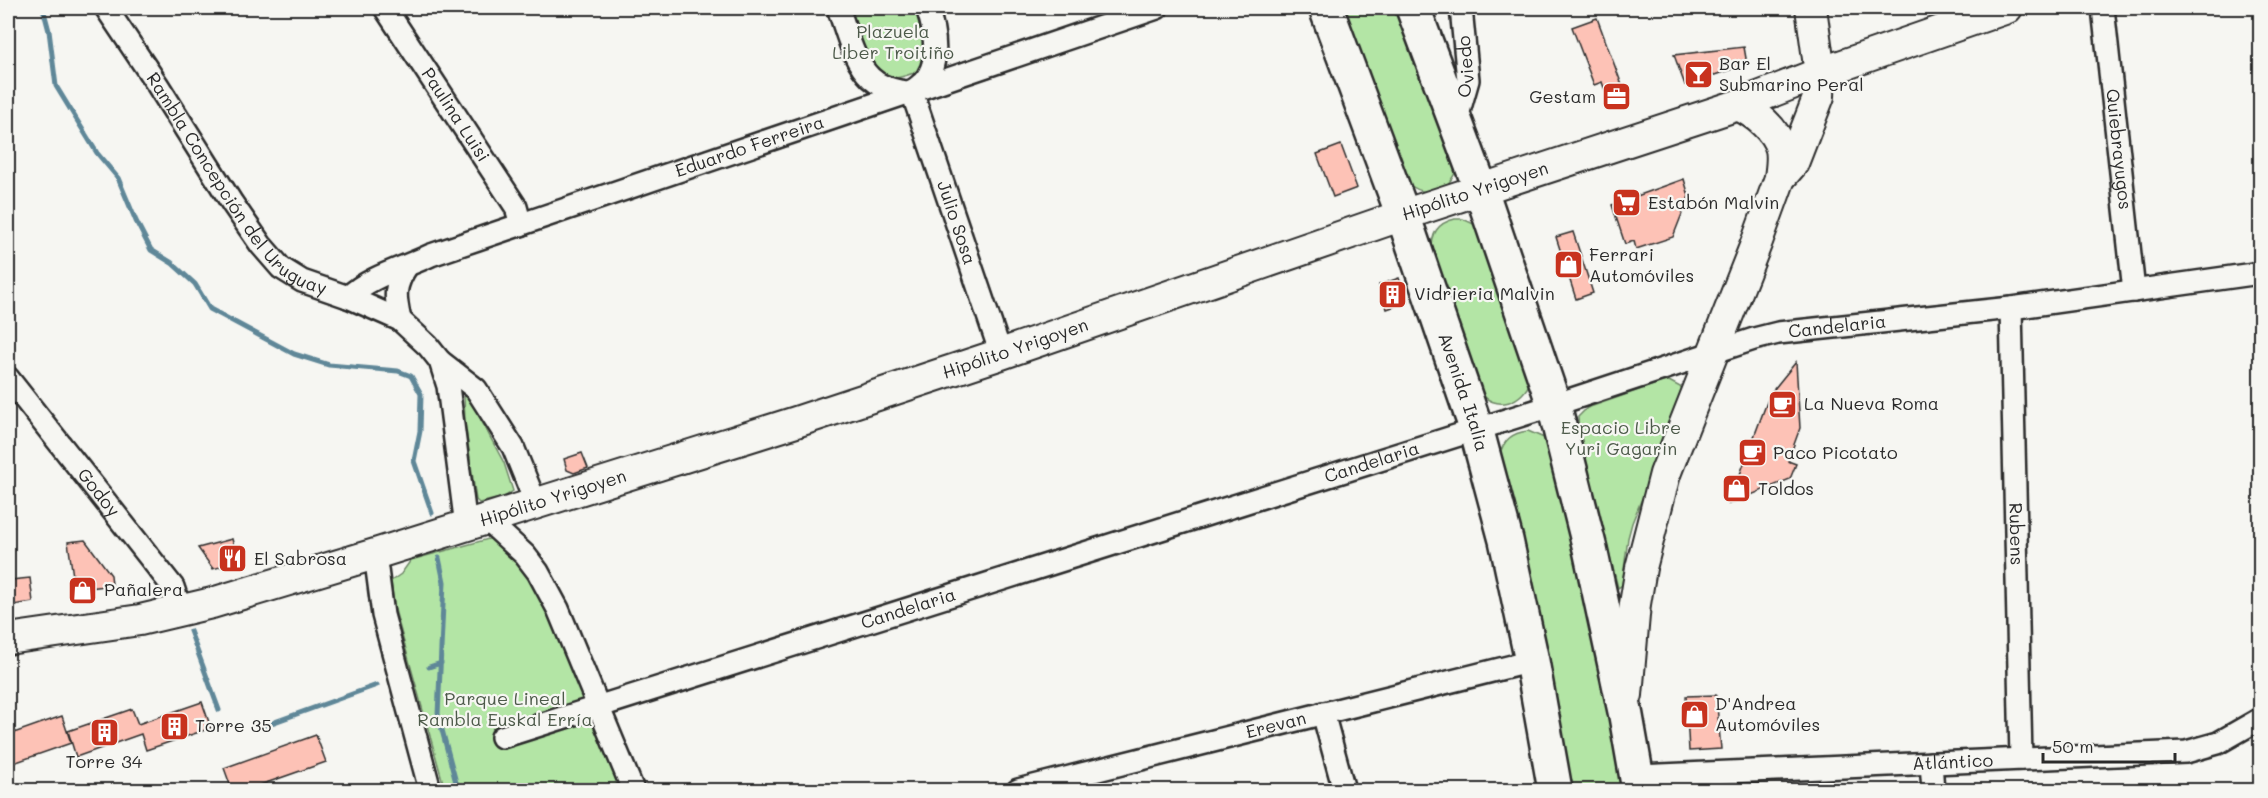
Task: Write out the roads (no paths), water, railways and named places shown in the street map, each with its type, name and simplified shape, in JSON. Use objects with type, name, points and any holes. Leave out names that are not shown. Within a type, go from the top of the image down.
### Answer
[{"type":"main road","name":"Avenida Italia","points":[[1326,8],[1403,215],[1476,428],[1506,540],[1532,661],[1555,790]]},
{"type":"main road","points":[[1413,8],[1481,190],[1554,405],[1590,549],[1639,783]]},
{"type":"street","name":"Rambla Concepción del Uruguay","points":[[106,8],[261,246],[281,268],[302,281],[348,297],[400,320],[429,346],[440,361],[476,522]]},
{"type":"street","name":"Paulina Luisi","points":[[385,8],[516,207],[521,225]]},
{"type":"street","points":[[838,8],[861,67],[872,79],[889,89],[912,92],[926,80],[934,56],[934,36],[927,8]]},
{"type":"street","name":"Eduardo Ferreira","points":[[348,297],[357,288],[431,255],[1157,8]]},
{"type":"street","name":"Oviedo","points":[[1455,123],[1468,80],[1461,8]]},
{"type":"street","points":[[1626,716],[1635,604],[1654,511],[1665,474],[1780,178],[1793,163],[1819,96],[1820,73],[1811,8]]},
{"type":"street","name":"Hipólito Yrigoyen","points":[[8,639],[101,627],[182,611],[375,554],[807,419],[1403,215],[1738,105],[1820,73],[2007,8]]},
{"type":"street","name":"Quiebrayugos","points":[[2103,8],[2134,291]]},
{"type":"street","name":"Julio Sosa","points":[[912,92],[1001,354]]},
{"type":"street","points":[[1738,105],[1759,117],[1775,136],[1780,147],[1780,178]]},
{"type":"street","points":[[400,320],[395,299],[397,284],[407,266]]},
{"type":"street","name":"Candelaria","points":[[502,737],[1554,405],[1754,339],[1778,333],[2011,309],[2260,273]]},
{"type":"street","name":"Rubens","points":[[2011,309],[2021,759]]},
{"type":"street","name":"Rambla Concepción del Uruguay","points":[[440,361],[454,370],[481,396],[513,447],[536,504]]},
{"type":"street","name":"Godoy","points":[[8,378],[173,587],[182,611]]},
{"type":"street","points":[[476,522],[525,555],[538,572],[558,609],[633,790]]},
{"type":"street","points":[[375,554],[383,615],[430,790]]},
{"type":"street","name":"Erevan","points":[[1018,790],[1532,661]]},
{"type":"street","points":[[1323,713],[1344,790]]},
{"type":"street","name":"Atlántico","points":[[1639,783],[1931,763],[2186,752],[2218,743],[2260,719]]},
{"type":"street","points":[[1931,763],[1933,790]]},
{"type":"waterway","points":[[43,8],[49,31],[56,86],[97,153],[118,178],[151,250],[172,263],[195,284],[210,309],[294,354],[329,365],[398,371],[411,376],[421,394],[420,431],[414,461],[432,513]]},
{"type":"waterway","points":[[439,558],[444,582],[438,715],[458,790]]},
{"type":"waterway","points":[[190,631],[219,710]]},
{"type":"waterway","points":[[429,667],[441,663]]},
{"type":"waterway","points":[[258,728],[377,685]]},
{"type":"place","name":"Bar El Submarino Peral","points":[[1698,74]]},
{"type":"place","name":"Gestam","points":[[1617,97]]},
{"type":"place","name":"Estabón Malvin","points":[[1627,203]]},
{"type":"place","name":"Ferrari Automóviles","points":[[1568,265]]},
{"type":"place","name":"Vidrieria Malvin","points":[[1393,294]]},
{"type":"place","name":"La Nueva Roma","points":[[1783,404]]},
{"type":"place","name":"Paco Picotato","points":[[1752,453]]},
{"type":"place","name":"Toldos","points":[[1737,489]]},
{"type":"place","name":"El Sabrosa","points":[[233,559]]},
{"type":"place","name":"Pañalera","points":[[83,590]]},
{"type":"place","name":"D'Andrea Automóviles","points":[[1694,714]]},
{"type":"place","name":"Torre 35","points":[[174,726]]},
{"type":"place","name":"Torre 34","points":[[104,733]]},
{"type":"park label","name":"Plazuela Liber Troitiño","points":[[893,42]]},
{"type":"park label","name":"Espacio Libre Yuri Gagarin","points":[[1621,438]]},
{"type":"park label","name":"Parque Lineal Rambla Euskal Erría","points":[[505,709]]}]
